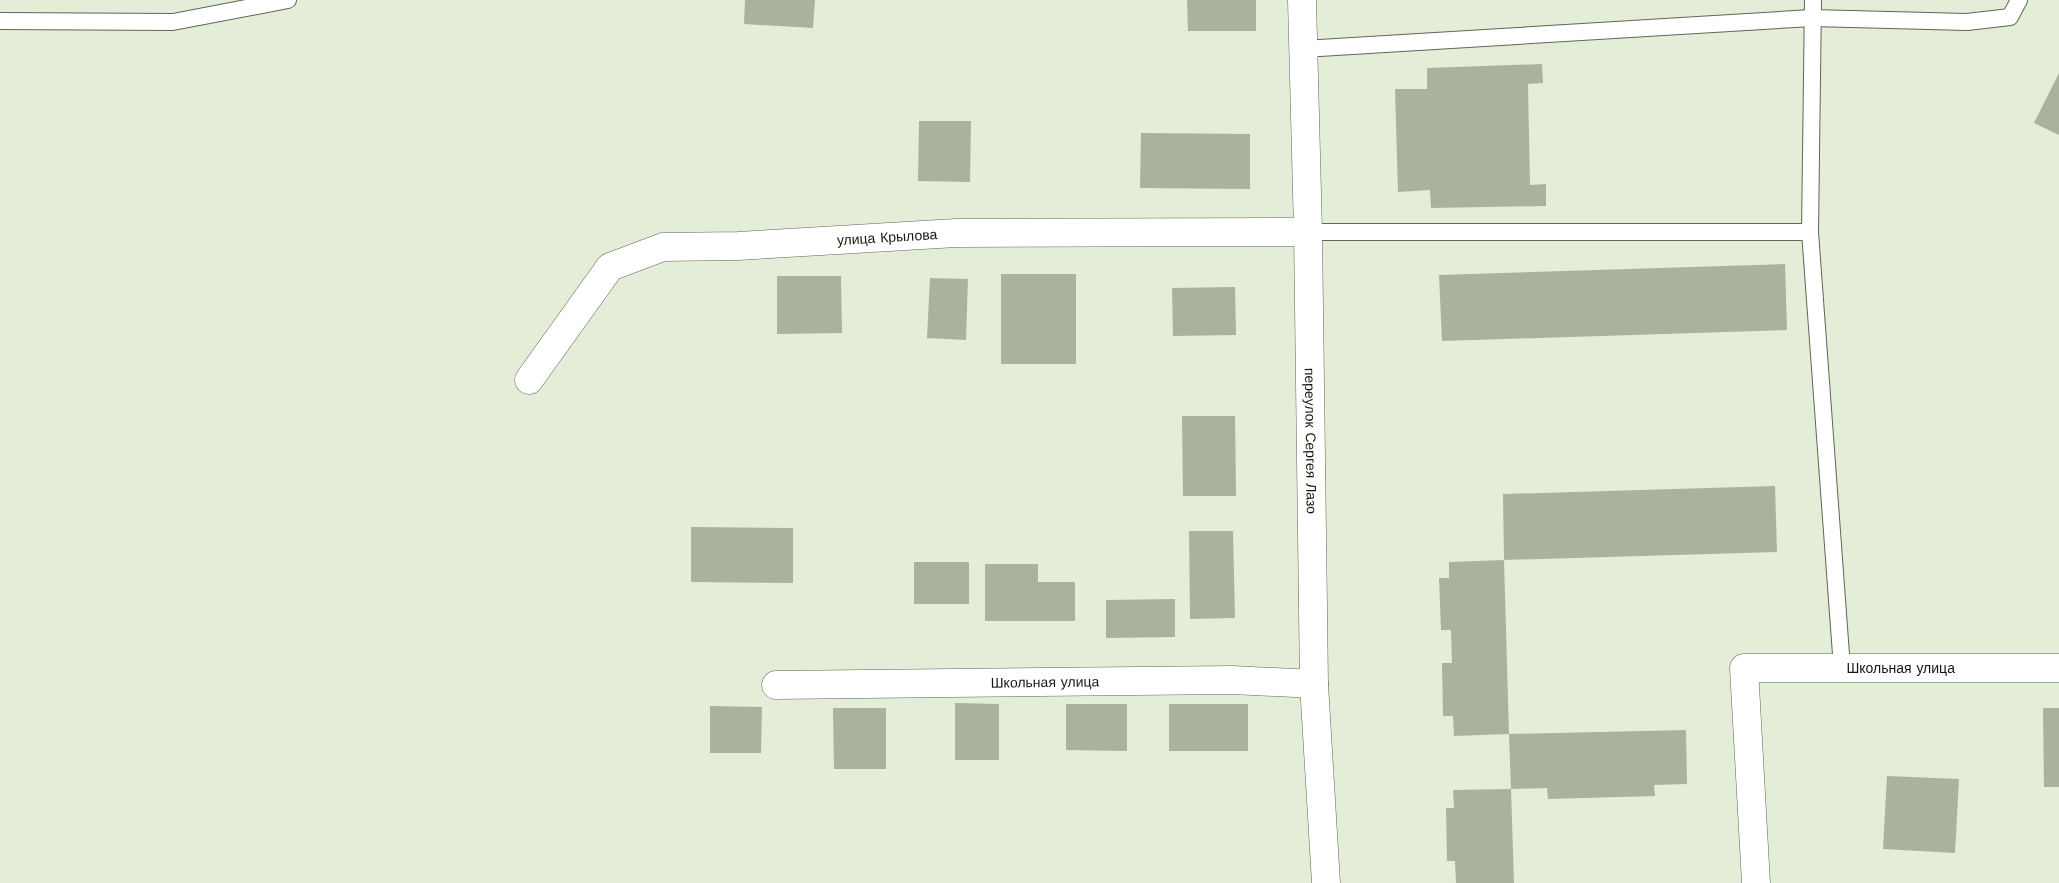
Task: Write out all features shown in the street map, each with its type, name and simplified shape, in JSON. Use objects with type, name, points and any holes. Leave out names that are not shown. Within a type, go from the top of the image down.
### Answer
[{"type":"street","name":"переулок Сергея Лазо","points":[[1302,0],[1308,232],[1314,684],[1326,883]]},
{"type":"street","name":"улица Крылова","points":[[529,380],[610,267],[663,247],[738,246],[956,234],[1308,232]]},
{"type":"street","name":"Школьная улица","points":[[1756,883],[1744,668],[2059,668]]},
{"type":"street","name":"Школьная улица","points":[[776,686],[1232,680],[1314,684]]},
{"type":"lane","points":[[0,21],[173,22],[288,0]]},
{"type":"lane","points":[[1813,0],[1810,232],[1842,668]]},
{"type":"lane","points":[[1303,49],[1812,18],[1966,22],[2010,17],[2019,0]]},
{"type":"lane","points":[[1308,232],[1810,232]]},
{"type":"building","points":[[745,0],[815,0],[813,28],[744,24]]},
{"type":"building","points":[[1187,0],[1256,0],[1256,31],[1188,31]]},
{"type":"building","points":[[1542,64],[1543,83],[1528,84],[1530,185],[1546,184],[1546,206],[1431,208],[1430,190],[1398,192],[1395,89],[1427,89],[1427,68]]},
{"type":"building","points":[[2059,73],[2059,135],[2034,123]]},
{"type":"building","points":[[919,121],[971,121],[970,182],[918,181]]},
{"type":"building","points":[[1141,133],[1250,134],[1250,189],[1140,188]]},
{"type":"building","points":[[1785,264],[1787,330],[1442,341],[1439,275]]},
{"type":"building","points":[[1001,274],[1076,274],[1076,364],[1001,364]]},
{"type":"building","points":[[777,276],[841,276],[842,333],[777,334]]},
{"type":"building","points":[[930,278],[968,279],[966,340],[927,338]]},
{"type":"building","points":[[1235,287],[1236,335],[1173,336],[1172,288]]},
{"type":"building","points":[[1182,416],[1235,416],[1236,496],[1183,496]]},
{"type":"building","points":[[1775,486],[1777,552],[1504,560],[1503,494]]},
{"type":"building","points":[[691,527],[793,528],[793,583],[691,582]]},
{"type":"building","points":[[1189,531],[1233,531],[1235,618],[1190,619]]},
{"type":"building","points":[[1504,560],[1509,734],[1454,736],[1453,716],[1443,716],[1442,663],[1452,663],[1451,630],[1441,630],[1439,578],[1449,578],[1449,562]]},
{"type":"building","points":[[914,562],[969,562],[969,604],[914,604]]},
{"type":"building","points":[[985,564],[1038,564],[1038,582],[1075,582],[1075,621],[985,621]]},
{"type":"building","points":[[1175,599],[1175,637],[1106,638],[1106,600]]},
{"type":"building","points":[[955,703],[999,704],[999,760],[955,760]]},
{"type":"building","points":[[1066,704],[1127,704],[1127,751],[1066,750]]},
{"type":"building","points":[[1169,704],[1248,704],[1248,751],[1169,751]]},
{"type":"building","points":[[710,706],[762,707],[761,753],[710,753]]},
{"type":"building","points":[[833,708],[886,708],[886,769],[834,769]]},
{"type":"building","points":[[2043,708],[2059,708],[2059,787],[2044,787]]},
{"type":"building","points":[[1686,730],[1687,784],[1654,785],[1655,796],[1548,799],[1547,788],[1511,789],[1509,734]]},
{"type":"building","points":[[1887,776],[1959,779],[1955,853],[1883,849]]},
{"type":"building","points":[[1511,789],[1514,883],[1456,883],[1455,861],[1447,861],[1446,808],[1454,808],[1453,790]]}]
